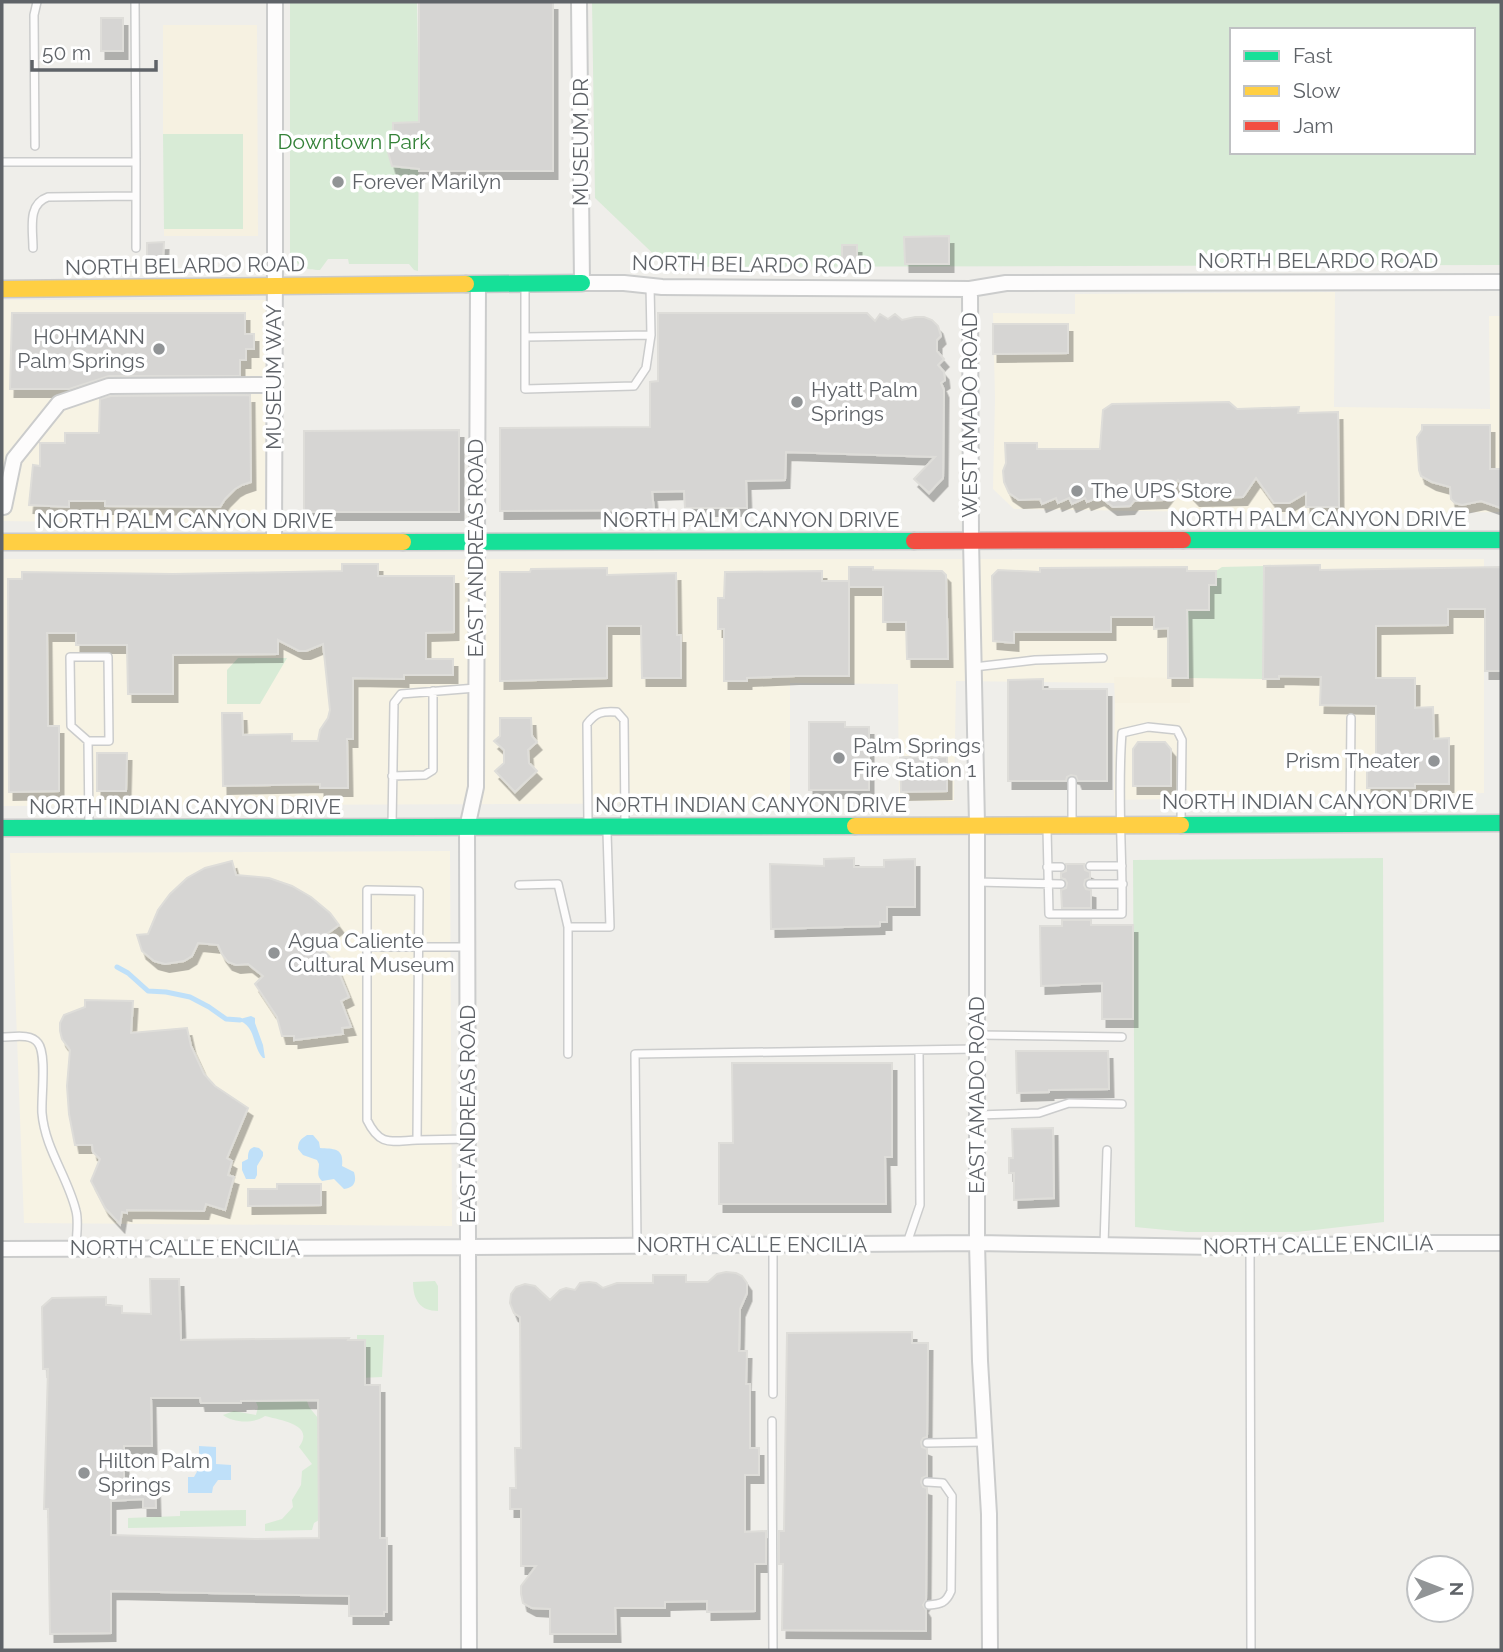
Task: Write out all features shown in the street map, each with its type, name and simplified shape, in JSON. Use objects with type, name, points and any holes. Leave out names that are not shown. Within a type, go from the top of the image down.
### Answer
[{"type":"main road","name":"NORTH BELARDO ROAD","points":[[2,289],[582,283]]},
{"type":"main road","name":"NORTH PALM CANYON DRIVE","points":[[2,542],[1501,540]]},
{"type":"main road","name":"NORTH INDIAN CANYON DRIVE","points":[[2,828],[1501,823]]},
{"type":"street","name":"MUSEUM WAY","points":[[274,542],[275,2]]},
{"type":"street","name":"MUSEUM DR","points":[[579,2],[582,283]]},
{"type":"street","name":"NORTH BELARDO ROAD","points":[[582,283],[624,283],[662,288],[970,289],[1006,283],[1501,282]]},
{"type":"street","name":"EAST ANDREAS ROAD","points":[[469,1650],[467,828],[476,787],[478,284]]},
{"type":"street","name":"WEST AMADO ROAD","points":[[970,289],[971,540]]},
{"type":"street","points":[[4,507],[14,459],[59,403],[109,386],[262,384]]},
{"type":"street","name":"EAST AMADO ROAD","points":[[971,540],[977,824],[977,1243],[980,1361],[989,1514],[990,1650]]},
{"type":"street","name":"NORTH CALLE ENCILIA","points":[[2,1249],[977,1243],[1250,1247],[1501,1243]]},
{"type":"lane","points":[[35,146],[34,15],[37,2]]},
{"type":"lane","points":[[135,2],[136,248]]},
{"type":"lane","points":[[2,162],[136,162]]},
{"type":"lane","points":[[33,248],[33,216],[35,205],[40,200],[48,197],[136,196]]},
{"type":"lane","points":[[525,284],[525,389],[634,386],[646,368],[651,335],[650,285]]},
{"type":"lane","points":[[525,337],[651,335]]},
{"type":"lane","points":[[88,741],[109,741],[108,657],[70,657],[71,726],[88,741],[89,827]]},
{"type":"lane","points":[[974,667],[1035,660],[1103,658]]},
{"type":"lane","points":[[392,828],[394,703],[401,694],[476,688]]},
{"type":"lane","points":[[392,776],[425,775],[433,770],[433,691]]},
{"type":"lane","points":[[587,827],[587,724],[593,716],[604,712],[617,712],[624,720],[625,827]]},
{"type":"lane","points":[[1350,823],[1351,718]]},
{"type":"lane","points":[[1047,825],[1049,914],[1122,914],[1119,768],[1122,733],[1148,727],[1177,730],[1182,740],[1181,824]]},
{"type":"lane","points":[[1072,782],[1072,824]]},
{"type":"lane","points":[[568,927],[610,927],[607,827]]},
{"type":"lane","points":[[1090,866],[1122,866]]},
{"type":"lane","points":[[1047,867],[1061,867]]},
{"type":"lane","points":[[977,882],[1061,884]]},
{"type":"lane","points":[[519,884],[558,884],[568,927],[568,1054]]},
{"type":"lane","points":[[1090,884],[1123,884]]},
{"type":"lane","points":[[417,1140],[419,891],[367,890],[367,1120],[374,1134],[385,1141],[468,1139]]},
{"type":"lane","points":[[368,947],[468,947]]},
{"type":"lane","points":[[2,1037],[30,1037],[39,1043],[42,1056],[42,1114],[48,1143],[77,1213],[76,1249]]},
{"type":"lane","points":[[637,1246],[635,1054],[919,1050],[977,1042],[1122,1037]]},
{"type":"lane","points":[[907,1244],[920,1205],[919,1050]]},
{"type":"lane","points":[[977,1115],[1039,1113],[1069,1103],[1122,1104]]},
{"type":"lane","points":[[1104,1245],[1107,1150]]},
{"type":"lane","points":[[773,1245],[773,1394]]},
{"type":"lane","points":[[1250,1247],[1251,1650]]},
{"type":"lane","points":[[772,1421],[773,1650]]},
{"type":"lane","points":[[927,1443],[985,1443]]},
{"type":"lane","points":[[927,1482],[943,1483],[952,1496],[951,1591],[942,1604],[929,1605]]},
{"type":"shaded area","points":[[1335,292],[1334,407],[1490,409],[1489,316],[1501,316],[1501,512],[1330,514],[1014,509],[993,489],[993,313],[1075,314],[1075,294]]},
{"type":"shaded area","points":[[2,300],[266,300],[265,525],[2,521]]},
{"type":"shaded area","points":[[2,559],[1484,559],[1484,793],[1114,800],[1115,683],[956,681],[954,801],[899,801],[898,684],[790,683],[790,803],[2,806]]},
{"type":"shaded area","points":[[450,851],[452,1226],[24,1223],[10,853]]},
{"type":"green space","name":"Downtown Park","points":[[290,2],[417,2],[418,271],[409,264],[349,264],[348,259],[328,259],[320,270],[311,269],[299,265],[290,254]]},
{"type":"green space","points":[[592,2],[1501,2],[1501,265],[667,267],[595,198]]},
{"type":"green space","points":[[243,133],[243,229],[164,229],[163,134]]},
{"type":"green space","points":[[1264,566],[1263,679],[1188,678],[1187,610],[1209,610],[1209,585],[1216,585],[1216,571],[1222,567]]},
{"type":"green space","points":[[238,658],[287,658],[260,704],[227,704],[227,670]]},
{"type":"green space","points":[[1383,858],[1384,1222],[1297,1232],[1187,1232],[1135,1227],[1133,860]]},
{"type":"green space","points":[[435,1281],[438,1286],[438,1311],[422,1307],[413,1288],[413,1282]]},
{"type":"green space","points":[[357,1335],[384,1335],[382,1377],[360,1378],[360,1369],[365,1368],[365,1339],[357,1339]]},
{"type":"green space","points":[[307,1401],[318,1418],[319,1520],[314,1523],[312,1530],[265,1531],[265,1524],[282,1519],[293,1507],[292,1500],[301,1485],[302,1471],[312,1464],[299,1447],[303,1433],[294,1424],[265,1416],[244,1422],[223,1415],[234,1411],[256,1415],[256,1402]]},
{"type":"green space","points":[[246,1510],[246,1526],[128,1528],[128,1518],[180,1516],[180,1511]]},
{"type":"sand","points":[[163,25],[257,25],[258,236],[164,236],[164,229],[243,229],[243,134],[163,134]]},
{"type":"sand","points":[[1114,677],[1190,678],[1190,703],[1115,703]]},
{"type":"water","points":[[251,1016],[255,1018],[265,1058],[249,1028],[240,1021]]},
{"type":"water","points":[[307,1135],[313,1135],[320,1148],[334,1149],[340,1153],[342,1166],[354,1172],[355,1182],[352,1186],[344,1189],[334,1179],[322,1181],[318,1175],[317,1160],[303,1155],[298,1149],[300,1140]]},
{"type":"water","points":[[254,1147],[263,1152],[263,1156],[257,1166],[255,1179],[246,1179],[242,1162],[248,1159],[249,1150]]},
{"type":"water","points":[[199,1446],[216,1447],[216,1464],[231,1465],[231,1480],[218,1480],[212,1493],[188,1493],[188,1477],[194,1477],[199,1468]]},
{"type":"building","points":[[419,2],[553,2],[553,171],[419,171],[392,166],[388,152],[393,141],[393,123],[419,122]]},
{"type":"building","points":[[101,18],[123,18],[123,51],[101,51]]},
{"type":"building","points":[[949,236],[949,264],[905,264],[904,237]]},
{"type":"building","points":[[164,242],[163,258],[147,259],[147,243]]},
{"type":"building","points":[[842,245],[857,245],[857,261],[842,261]]},
{"type":"building","points":[[12,313],[245,313],[245,334],[254,334],[254,349],[246,349],[246,360],[240,360],[240,376],[109,376],[69,389],[10,389]]},
{"type":"building","name":"Hyatt Palm Springs","points":[[658,313],[867,313],[875,321],[880,314],[888,319],[895,314],[902,320],[924,317],[932,320],[938,326],[941,336],[937,340],[937,351],[944,359],[938,365],[944,372],[945,380],[941,383],[944,390],[943,478],[929,493],[914,479],[935,457],[786,452],[785,480],[746,481],[747,508],[685,508],[684,491],[652,492],[654,510],[500,511],[500,428],[650,427],[650,382],[658,381]]},
{"type":"building","points":[[993,324],[1068,324],[1068,353],[993,354]]},
{"type":"building","points":[[250,395],[251,482],[235,489],[220,507],[105,506],[105,501],[69,501],[69,507],[29,505],[33,465],[40,466],[40,443],[65,443],[65,433],[99,433],[100,399],[111,396]]},
{"type":"building","points":[[1229,402],[1237,409],[1299,407],[1298,413],[1338,412],[1339,507],[1306,507],[1306,493],[1289,503],[1274,503],[1256,478],[1243,497],[1195,498],[1178,480],[1163,500],[1134,501],[1130,506],[1113,507],[1100,497],[1087,502],[1085,498],[1072,504],[1069,498],[1058,503],[1056,498],[1042,504],[1040,499],[1019,500],[1009,493],[1004,482],[1005,443],[1037,443],[1037,449],[1100,449],[1103,410],[1112,404]]},
{"type":"building","points":[[1422,425],[1490,425],[1490,469],[1501,469],[1501,508],[1481,501],[1462,505],[1455,503],[1451,499],[1450,487],[1421,476],[1417,437]]},
{"type":"building","points":[[459,430],[459,512],[304,512],[304,431]]},
{"type":"building","points":[[342,564],[378,564],[378,576],[454,576],[454,632],[426,633],[426,659],[453,659],[453,675],[404,675],[404,679],[353,678],[353,739],[347,739],[348,788],[320,788],[320,784],[223,786],[222,713],[242,713],[243,735],[292,734],[292,741],[318,741],[320,730],[330,710],[323,644],[299,651],[278,640],[278,654],[173,655],[173,694],[128,694],[127,645],[76,645],[76,633],[47,633],[48,726],[59,726],[59,791],[9,792],[8,579],[22,579],[22,572],[173,574],[342,571]]},
{"type":"building","points":[[1320,565],[1320,570],[1501,567],[1501,671],[1485,671],[1485,609],[1448,609],[1448,625],[1376,626],[1376,678],[1415,678],[1415,708],[1433,707],[1434,739],[1449,738],[1449,784],[1415,784],[1415,788],[1367,788],[1367,763],[1376,763],[1376,706],[1320,705],[1321,677],[1279,676],[1279,679],[1263,679],[1264,566]]},
{"type":"building","points":[[849,567],[942,571],[946,575],[948,659],[907,659],[906,622],[883,622],[883,587],[849,587]]},
{"type":"building","points":[[1187,567],[1187,571],[1216,571],[1216,585],[1209,585],[1209,610],[1187,610],[1188,678],[1168,678],[1168,628],[1154,629],[1154,617],[1111,617],[1111,632],[1014,632],[1014,643],[993,641],[992,576],[998,570],[1040,572],[1040,568]]},
{"type":"building","points":[[607,568],[607,575],[676,573],[681,678],[642,678],[641,626],[607,626],[607,678],[500,681],[500,572]]},
{"type":"building","points":[[822,571],[822,581],[849,581],[849,676],[795,676],[724,681],[724,629],[718,629],[718,598],[724,598],[725,572]]},
{"type":"building","points":[[1043,679],[1043,689],[1107,689],[1107,781],[1078,781],[1076,776],[1071,775],[1066,781],[1008,781],[1008,680]]},
{"type":"building","points":[[500,718],[531,718],[532,736],[537,742],[528,750],[529,763],[537,771],[515,792],[495,771],[504,763],[504,750],[494,741],[500,736]]},
{"type":"building","name":"Palm Springs Fire Station 1","points":[[809,722],[845,722],[845,727],[869,727],[869,790],[809,790]]},
{"type":"building","points":[[1138,742],[1165,742],[1171,749],[1171,786],[1133,786],[1133,749]]},
{"type":"building","points":[[97,753],[127,753],[126,791],[97,791]]},
{"type":"building","points":[[900,757],[947,757],[947,791],[901,792]]},
{"type":"building","points":[[854,858],[854,867],[884,867],[884,860],[915,859],[915,907],[887,907],[887,922],[880,922],[880,926],[771,929],[770,864],[824,866],[824,859]]},
{"type":"building","name":"Agua Caliente Cultural Museum","points":[[232,861],[236,875],[269,878],[292,886],[311,897],[330,913],[339,925],[316,942],[335,963],[349,997],[341,1001],[351,1027],[342,1028],[343,1034],[294,1040],[294,1036],[282,1036],[277,1017],[255,984],[263,976],[248,964],[236,965],[228,962],[218,945],[198,943],[192,956],[184,961],[165,964],[154,961],[142,951],[137,935],[148,934],[158,910],[170,894],[187,878],[205,868]]},
{"type":"building","points":[[1066,864],[1084,864],[1085,870],[1090,872],[1090,878],[1085,880],[1084,885],[1091,890],[1091,908],[1062,908],[1061,890],[1066,888],[1067,883],[1061,878],[1061,873],[1066,871]]},
{"type":"building","points":[[1062,920],[1091,920],[1091,925],[1133,925],[1133,1019],[1102,1019],[1102,983],[1041,986],[1040,926],[1062,926]]},
{"type":"building","points":[[85,1000],[133,1001],[131,1033],[187,1028],[191,1046],[204,1074],[215,1086],[248,1108],[227,1158],[232,1161],[228,1175],[234,1177],[225,1210],[206,1204],[204,1211],[127,1210],[127,1213],[122,1212],[120,1224],[105,1208],[91,1181],[100,1159],[93,1152],[92,1145],[75,1145],[67,1086],[70,1050],[60,1031],[64,1015],[85,1007]]},
{"type":"building","points":[[1016,1051],[1108,1051],[1109,1089],[1017,1093]]},
{"type":"building","points":[[732,1063],[892,1063],[892,1157],[885,1157],[886,1204],[719,1204],[719,1143],[733,1143]]},
{"type":"building","points":[[1053,1128],[1054,1198],[1014,1200],[1014,1173],[1009,1173],[1009,1158],[1013,1158],[1012,1129]]},
{"type":"building","points":[[277,1184],[321,1184],[321,1205],[248,1206],[248,1189],[277,1189]]},
{"type":"building","points":[[726,1272],[742,1276],[747,1283],[747,1293],[740,1309],[739,1351],[747,1351],[750,1448],[759,1448],[759,1475],[745,1475],[745,1532],[766,1531],[766,1564],[755,1564],[755,1611],[707,1612],[707,1601],[665,1602],[665,1608],[615,1608],[616,1634],[550,1634],[550,1609],[532,1608],[523,1603],[521,1586],[536,1566],[521,1566],[521,1509],[510,1509],[510,1488],[516,1488],[515,1448],[521,1448],[520,1317],[514,1313],[510,1303],[511,1294],[516,1287],[525,1284],[535,1286],[550,1300],[560,1290],[575,1290],[580,1283],[596,1283],[603,1288],[617,1283],[653,1283],[653,1275],[686,1275],[686,1282],[708,1282],[717,1274]]},
{"type":"building","name":"Hilton Palm Springs","points":[[150,1279],[179,1279],[181,1340],[365,1340],[365,1385],[380,1385],[380,1538],[387,1538],[387,1612],[384,1612],[384,1616],[349,1616],[349,1596],[111,1591],[111,1633],[50,1634],[48,1509],[44,1509],[48,1369],[43,1369],[42,1307],[52,1298],[106,1297],[106,1305],[122,1306],[122,1313],[151,1314]],"holes":[[[151,1398],[200,1398],[201,1403],[318,1400],[319,1538],[111,1535],[111,1501],[143,1499],[143,1508],[156,1508],[155,1480],[124,1481],[124,1446],[152,1446]]]},
{"type":"building","points":[[912,1332],[912,1343],[928,1343],[927,1437],[921,1442],[922,1447],[927,1449],[927,1476],[922,1478],[921,1482],[923,1487],[927,1488],[926,1600],[923,1605],[926,1610],[926,1631],[782,1630],[783,1564],[779,1564],[779,1531],[784,1531],[787,1333]]},
{"type":"waterway","points":[[117,967],[148,991],[190,997],[226,1019],[240,1020]]},
{"type":"traffic: fast","points":[[466,284],[582,283]]},
{"type":"traffic: fast","points":[[1183,540],[1501,540]]},
{"type":"traffic: fast","points":[[403,542],[914,541]]},
{"type":"traffic: fast","points":[[1181,825],[1501,823]]},
{"type":"traffic: fast","points":[[2,828],[855,826]]},
{"type":"traffic: slow","points":[[2,289],[466,284]]},
{"type":"traffic: slow","points":[[2,542],[403,542]]},
{"type":"traffic: slow","points":[[855,826],[1181,825]]},
{"type":"traffic: jam","points":[[914,541],[1183,540]]},
{"type":"place","name":"Forever Marilyn","points":[[338,182]]},
{"type":"place","name":"HOHMANN Palm Springs","points":[[159,349]]},
{"type":"place","name":"Hyatt Palm Springs","points":[[797,402]]},
{"type":"place","name":"The UPS Store","points":[[1077,491]]},
{"type":"place","name":"Palm Springs Fire Station 1","points":[[839,758]]},
{"type":"place","name":"Prism Theater","points":[[1434,761]]},
{"type":"place","name":"Agua Caliente Cultural Museum","points":[[274,953]]},
{"type":"place","name":"Hilton Palm Springs","points":[[84,1473]]}]
